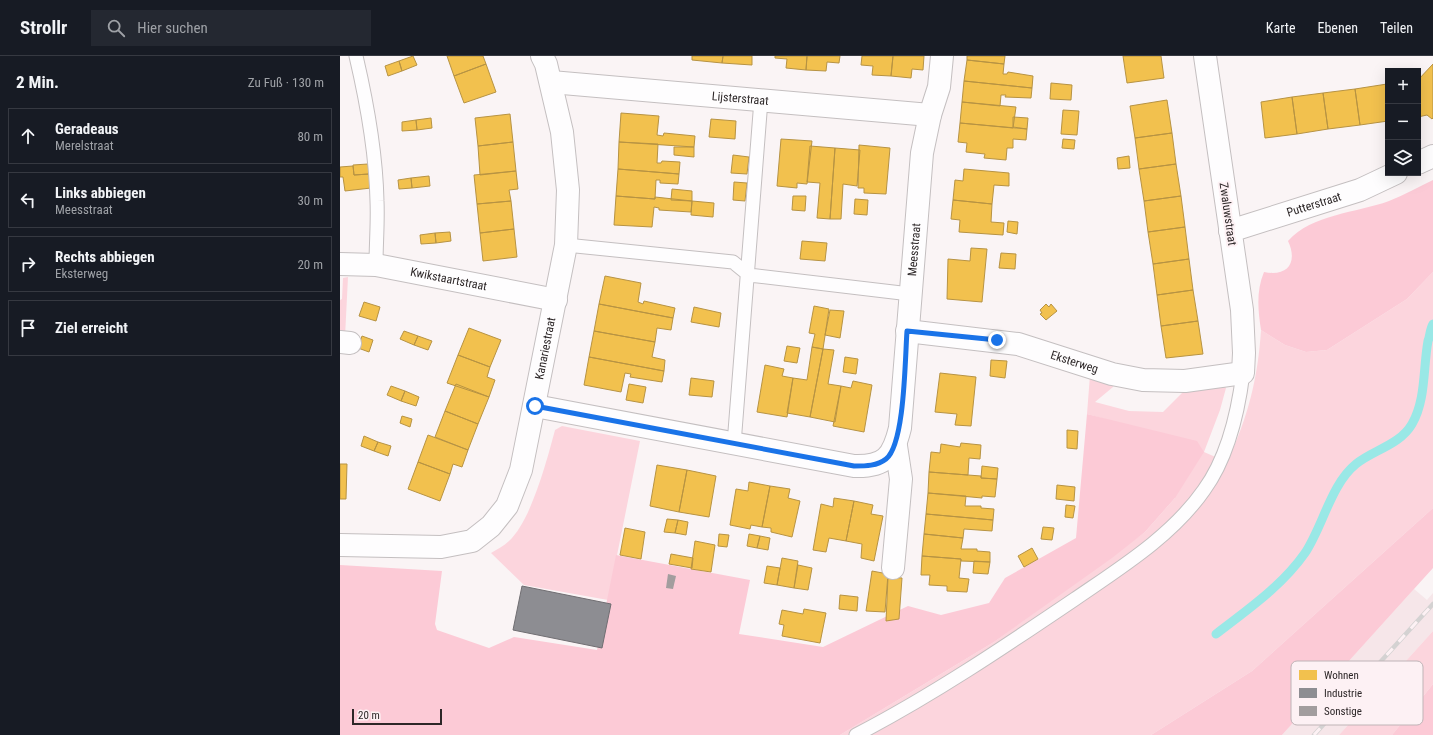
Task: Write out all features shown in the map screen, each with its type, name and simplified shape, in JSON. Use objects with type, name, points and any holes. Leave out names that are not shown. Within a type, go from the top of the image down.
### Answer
[{"type":"street","name":"Kanariestraat","points":[[340,545],[441,547],[472,541],[491,526],[507,506],[522,470],[566,245],[568,190],[562,132],[551,82],[542,56]]},
{"type":"street","name":"Meesstraat","points":[[893,568],[901,479],[891,452],[900,428],[922,153],[930,115],[939,87],[942,56]]},
{"type":"street","name":"Zwaluwstraat","points":[[1205,56],[1242,310],[1244,353],[1243,373]]},
{"type":"street","name":"Lijsterstraat","points":[[551,82],[930,115]]},
{"type":"street","points":[[1421,162],[1433,156]]},
{"type":"street","name":"Putterstraat","points":[[1230,231],[1360,190],[1390,176]]},
{"type":"street","name":"Kwikstaartstraat","points":[[340,264],[376,265],[556,300]]},
{"type":"street","name":"Eksterweg","points":[[907,331],[1018,344],[1112,374],[1143,380],[1185,381],[1243,373]]},
{"type":"street","points":[[535,406],[854,466],[871,466],[891,452]]},
{"type":"lane","points":[[356,56],[363,85],[374,156],[377,200],[376,265]]},
{"type":"lane","points":[[734,444],[761,100]]},
{"type":"lane","points":[[566,245],[733,262],[748,275],[910,294]]},
{"type":"lane","points":[[856,735],[898,713],[1011,643],[1112,573],[1168,530],[1191,507],[1205,489],[1214,473],[1227,445],[1238,402],[1243,373]]},
{"type":"shaded area","points":[[1433,180],[1433,272],[1407,299],[1327,350],[1306,352],[1285,345],[1261,330],[1259,293],[1261,279],[1264,272],[1279,272],[1285,270],[1289,266],[1292,255],[1288,241],[1298,232],[1309,225],[1335,215],[1389,201]]},
{"type":"shaded area","points":[[1433,272],[1433,508],[1252,671],[1151,735],[840,735],[994,642],[1145,532],[1175,498],[1127,425],[1087,414],[1090,375],[1114,384],[1113,387],[1095,402],[1129,411],[1163,412],[1185,390],[1224,386],[1226,388],[1220,410],[1204,452],[1227,462],[1241,430],[1251,398],[1260,348],[1261,330],[1285,345],[1306,352],[1327,350],[1407,299]]},
{"type":"shaded area","points":[[348,277],[345,337],[340,337],[340,300],[342,299],[343,278]]},
{"type":"shaded area","points":[[1087,414],[1197,441],[1204,452],[1175,498],[1145,532],[1112,558],[994,642],[840,735],[340,735],[340,565],[442,571],[435,624],[437,630],[489,648],[514,637],[597,650],[616,555],[750,580],[739,634],[823,647],[908,606],[941,615],[989,603],[1005,578],[1076,538]]},
{"type":"shaded area","points":[[562,426],[640,441],[608,600],[524,585],[491,553],[503,546],[517,532],[531,505],[537,489],[555,430]]},
{"type":"shaded area","points":[[1433,508],[1433,568],[1349,661],[1291,661],[1291,725],[1282,735],[1151,735],[1252,671]]},
{"type":"shaded area","points":[[1414,589],[1427,600],[1433,593],[1433,631],[1406,661],[1349,661]]},
{"type":"shaded area","points":[[1433,631],[1433,684],[1423,696],[1423,661],[1406,661]]},
{"type":"shaded area","points":[[1433,684],[1433,735],[1392,735],[1400,725],[1423,725],[1423,696]]},
{"type":"shaded area","points":[[1291,725],[1348,725],[1339,735],[1282,735]]},
{"type":"shaded area","points":[[1348,725],[1400,725],[1392,735],[1339,735]]},
{"type":"building: Wohnen","points":[[413,56],[417,65],[402,71],[399,61]]},
{"type":"building: Wohnen","points":[[447,56],[483,56],[486,64],[454,76]]},
{"type":"building: Wohnen","points":[[692,56],[723,56],[722,63],[692,60]]},
{"type":"building: Wohnen","points":[[723,56],[752,56],[752,65],[722,63]]},
{"type":"building: Wohnen","points":[[775,56],[807,56],[806,70],[786,68],[787,59],[775,58]]},
{"type":"building: Wohnen","points":[[807,56],[840,56],[839,63],[827,62],[826,71],[806,70]]},
{"type":"building: Wohnen","points":[[862,56],[893,56],[891,76],[872,75],[873,66],[861,65]]},
{"type":"building: Wohnen","points":[[893,56],[924,56],[923,70],[912,69],[911,78],[891,76]]},
{"type":"building: Wohnen","points":[[967,56],[1005,56],[1004,64],[967,60]]},
{"type":"building: Wohnen","points":[[1123,56],[1161,56],[1164,78],[1127,83]]},
{"type":"building: Wohnen","points":[[967,60],[1004,64],[1003,74],[1007,74],[1008,72],[1033,76],[1032,88],[964,81]]},
{"type":"building: Wohnen","points":[[399,61],[402,71],[388,76],[385,66]]},
{"type":"building: Wohnen","points":[[486,64],[496,92],[464,103],[454,76]]},
{"type":"building: Wohnen","points":[[1433,64],[1432,119],[1427,115],[1421,116],[1421,77]]},
{"type":"building: Wohnen","points":[[964,81],[1032,88],[1031,98],[1005,97],[1006,95],[1001,95],[1000,106],[962,102]]},
{"type":"building: Wohnen","points":[[1051,83],[1072,85],[1071,100],[1050,99]]},
{"type":"building: Wohnen","points":[[1385,84],[1385,121],[1360,125],[1355,89]]},
{"type":"building: Wohnen","points":[[1355,89],[1360,125],[1328,129],[1323,93]]},
{"type":"building: Wohnen","points":[[1323,93],[1328,129],[1297,134],[1292,97]]},
{"type":"building: Wohnen","points":[[1292,97],[1297,134],[1265,138],[1261,102]]},
{"type":"building: Wohnen","points":[[1167,100],[1172,133],[1135,138],[1130,106]]},
{"type":"building: Wohnen","points":[[962,102],[1016,107],[1013,128],[960,123]]},
{"type":"building: Wohnen","points":[[1063,110],[1079,111],[1077,135],[1061,134]]},
{"type":"building: Wohnen","points":[[621,113],[659,116],[657,135],[663,136],[664,133],[695,136],[694,147],[619,142]]},
{"type":"building: Wohnen","points":[[510,114],[513,142],[478,146],[475,118]]},
{"type":"building: Wohnen","points":[[1013,117],[1028,118],[1027,129],[1013,127]]},
{"type":"building: Wohnen","points":[[431,118],[432,128],[417,130],[416,120]]},
{"type":"building: Wohnen","points":[[711,119],[736,121],[735,139],[709,137]]},
{"type":"building: Wohnen","points":[[416,120],[417,130],[402,131],[402,122]]},
{"type":"building: Wohnen","points":[[960,123],[1027,129],[1026,140],[1013,139],[1013,148],[1007,148],[1006,160],[984,158],[985,154],[966,152],[967,143],[958,142]]},
{"type":"building: Wohnen","points":[[1172,133],[1176,164],[1139,169],[1135,138]]},
{"type":"building: Wohnen","points":[[781,139],[812,141],[807,184],[797,183],[797,188],[777,186]]},
{"type":"building: Wohnen","points":[[1063,139],[1075,140],[1074,149],[1062,148]]},
{"type":"building: Wohnen","points":[[513,142],[516,171],[480,175],[478,146]]},
{"type":"building: Wohnen","points":[[619,142],[658,144],[657,163],[661,163],[662,161],[680,162],[679,174],[618,169]]},
{"type":"building: Wohnen","points":[[859,145],[890,148],[886,194],[864,193],[864,188],[858,188]]},
{"type":"building: Wohnen","points":[[810,146],[835,148],[830,219],[817,218],[820,183],[807,182]]},
{"type":"building: Wohnen","points":[[674,147],[694,147],[694,157],[674,155]]},
{"type":"building: Wohnen","points":[[835,148],[860,150],[857,186],[843,184],[841,219],[830,219]]},
{"type":"building: Wohnen","points":[[733,155],[749,157],[747,174],[731,173]]},
{"type":"building: Wohnen","points":[[1129,156],[1130,168],[1118,169],[1117,158]]},
{"type":"building: Wohnen","points":[[368,164],[369,174],[354,175],[353,165]]},
{"type":"building: Wohnen","points":[[1176,164],[1181,196],[1144,201],[1139,169]]},
{"type":"building: Wohnen","points":[[353,166],[354,175],[369,174],[371,188],[345,191],[343,177],[340,177],[340,167]]},
{"type":"building: Wohnen","points":[[618,169],[679,174],[678,184],[660,183],[660,180],[656,180],[655,199],[616,196]]},
{"type":"building: Wohnen","points":[[964,169],[1009,173],[1009,186],[994,185],[992,204],[953,200],[955,180],[963,181]]},
{"type":"building: Wohnen","points":[[516,171],[518,189],[509,190],[511,201],[477,204],[474,175]]},
{"type":"building: Wohnen","points":[[429,176],[430,186],[412,188],[411,178]]},
{"type":"building: Wohnen","points":[[411,178],[412,188],[399,189],[398,180]]},
{"type":"building: Wohnen","points":[[734,182],[747,183],[745,201],[733,200]]},
{"type":"building: Wohnen","points":[[672,189],[692,191],[692,201],[671,200]]},
{"type":"building: Wohnen","points":[[616,196],[655,199],[655,197],[692,201],[691,212],[659,210],[659,208],[654,207],[652,227],[614,225]]},
{"type":"building: Wohnen","points":[[793,196],[806,196],[805,211],[792,210]]},
{"type":"building: Wohnen","points":[[1181,196],[1185,227],[1148,232],[1144,201]]},
{"type":"building: Wohnen","points":[[855,199],[868,200],[867,215],[854,214]]},
{"type":"building: Wohnen","points":[[953,200],[992,204],[991,222],[1004,223],[1003,235],[959,232],[960,220],[951,219]]},
{"type":"building: Wohnen","points":[[511,201],[514,229],[480,233],[477,204]]},
{"type":"building: Wohnen","points":[[692,201],[714,203],[713,217],[691,215]]},
{"type":"building: Wohnen","points":[[1008,221],[1018,222],[1017,234],[1007,232]]},
{"type":"building: Wohnen","points":[[1185,227],[1189,259],[1153,264],[1148,232]]},
{"type":"building: Wohnen","points":[[514,229],[517,257],[483,261],[480,233]]},
{"type":"building: Wohnen","points":[[450,232],[451,241],[436,243],[435,233]]},
{"type":"building: Wohnen","points":[[435,233],[436,243],[421,244],[420,235]]},
{"type":"building: Wohnen","points":[[802,241],[827,243],[825,261],[800,259]]},
{"type":"building: Wohnen","points":[[971,248],[987,249],[982,302],[947,299],[948,259],[970,261]]},
{"type":"building: Wohnen","points":[[1001,253],[1016,254],[1015,269],[999,268]]},
{"type":"building: Wohnen","points":[[1189,259],[1193,290],[1157,295],[1153,264]]},
{"type":"building: Wohnen","points":[[605,276],[641,283],[638,302],[643,304],[644,301],[675,308],[673,318],[599,304]]},
{"type":"building: Wohnen","points":[[1193,290],[1198,321],[1161,326],[1157,295]]},
{"type":"building: Wohnen","points":[[364,302],[380,307],[376,321],[359,316]]},
{"type":"building: Wohnen","points":[[599,304],[673,318],[671,330],[657,328],[655,342],[594,331]]},
{"type":"building: Wohnen","points":[[1046,304],[1049,307],[1051,304],[1057,311],[1046,320],[1040,314],[1042,313],[1040,310]]},
{"type":"building: Wohnen","points":[[814,306],[829,309],[823,349],[812,347],[815,334],[809,333]]},
{"type":"building: Wohnen","points":[[694,307],[721,313],[719,327],[691,322]]},
{"type":"building: Wohnen","points":[[830,310],[844,311],[840,338],[825,335]]},
{"type":"building: Wohnen","points":[[1198,321],[1203,354],[1166,358],[1161,326]]},
{"type":"building: Wohnen","points":[[469,328],[501,340],[490,367],[458,355]]},
{"type":"building: Wohnen","points":[[404,331],[418,336],[414,345],[400,339]]},
{"type":"building: Wohnen","points":[[594,331],[655,342],[652,357],[665,360],[664,371],[589,357]]},
{"type":"building: Wohnen","points":[[362,336],[373,340],[369,352],[358,348]]},
{"type":"building: Wohnen","points":[[418,336],[432,341],[428,350],[414,345]]},
{"type":"building: Wohnen","points":[[787,346],[800,348],[797,363],[784,361]]},
{"type":"building: Wohnen","points":[[812,347],[823,349],[810,417],[787,413],[793,378],[807,380]]},
{"type":"building: Wohnen","points":[[823,349],[834,350],[828,384],[841,386],[835,422],[810,417]]},
{"type":"building: Wohnen","points":[[458,355],[490,367],[487,377],[495,380],[489,397],[447,383]]},
{"type":"building: Wohnen","points":[[589,357],[664,371],[662,382],[630,377],[631,374],[625,373],[621,392],[584,385]]},
{"type":"building: Wohnen","points":[[845,357],[858,359],[856,374],[843,372]]},
{"type":"building: Wohnen","points":[[991,360],[1007,361],[1005,378],[990,376]]},
{"type":"building: Wohnen","points":[[765,365],[784,369],[782,376],[793,378],[787,417],[757,412]]},
{"type":"building: Wohnen","points":[[940,373],[976,377],[971,426],[955,425],[957,414],[935,412]]},
{"type":"building: Wohnen","points":[[691,378],[714,381],[712,397],[689,395]]},
{"type":"building: Wohnen","points":[[853,381],[872,385],[864,432],[833,426],[841,386],[851,388]]},
{"type":"building: Wohnen","points":[[456,384],[489,397],[478,424],[445,411]]},
{"type":"building: Wohnen","points":[[629,384],[646,387],[643,403],[626,400]]},
{"type":"building: Wohnen","points":[[391,386],[405,391],[401,401],[387,395]]},
{"type":"building: Wohnen","points":[[405,391],[419,397],[416,406],[401,401]]},
{"type":"building: Wohnen","points":[[445,411],[478,424],[468,450],[435,437]]},
{"type":"building: Wohnen","points":[[402,416],[412,419],[410,427],[400,423]]},
{"type":"building: Wohnen","points":[[1067,430],[1078,431],[1077,449],[1067,448]]},
{"type":"building: Wohnen","points":[[428,435],[468,450],[462,467],[453,464],[450,474],[418,462]]},
{"type":"building: Wohnen","points":[[364,436],[378,442],[374,451],[361,446]]},
{"type":"building: Wohnen","points":[[378,442],[391,446],[388,456],[374,451]]},
{"type":"building: Wohnen","points":[[961,443],[981,445],[980,459],[969,458],[968,475],[929,472],[931,452],[940,453],[941,444],[960,447]]},
{"type":"building: Wohnen","points":[[418,462],[450,474],[440,501],[408,489]]},
{"type":"building: Wohnen","points":[[340,464],[347,464],[346,499],[340,499]]},
{"type":"building: Wohnen","points":[[657,465],[687,470],[679,512],[650,506]]},
{"type":"building: Wohnen","points":[[982,466],[998,468],[997,479],[981,478]]},
{"type":"building: Wohnen","points":[[687,470],[716,476],[709,517],[679,512]]},
{"type":"building: Wohnen","points":[[929,472],[981,476],[981,478],[997,479],[995,497],[982,496],[982,498],[928,493]]},
{"type":"building: Wohnen","points":[[749,482],[770,486],[762,527],[751,525],[750,529],[730,525],[736,489],[748,491]]},
{"type":"building: Wohnen","points":[[1057,485],[1075,487],[1074,501],[1056,499]]},
{"type":"building: Wohnen","points":[[770,486],[790,489],[788,498],[800,501],[792,537],[771,532],[771,528],[762,527]]},
{"type":"building: Wohnen","points":[[928,493],[966,496],[965,506],[981,506],[981,508],[994,509],[993,520],[926,514]]},
{"type":"building: Wohnen","points":[[834,498],[854,501],[846,541],[829,538],[826,552],[813,550],[821,504],[833,507]]},
{"type":"building: Wohnen","points":[[854,501],[873,505],[871,514],[883,516],[874,561],[861,558],[862,544],[846,541]]},
{"type":"building: Wohnen","points":[[1066,505],[1075,506],[1073,518],[1065,517]]},
{"type":"building: Wohnen","points":[[926,514],[993,520],[992,531],[964,529],[963,538],[924,534]]},
{"type":"building: Wohnen","points":[[667,519],[678,520],[675,533],[664,532]]},
{"type":"building: Wohnen","points":[[678,520],[688,522],[686,535],[675,533]]},
{"type":"building: Wohnen","points":[[1043,527],[1054,528],[1052,540],[1041,539]]},
{"type":"building: Wohnen","points":[[625,528],[645,532],[641,559],[620,555]]},
{"type":"building: Wohnen","points":[[719,534],[729,535],[727,547],[718,546]]},
{"type":"building: Wohnen","points":[[749,534],[760,536],[757,548],[747,546]]},
{"type":"building: Wohnen","points":[[924,534],[963,538],[961,549],[977,549],[977,551],[990,552],[990,562],[961,561],[961,559],[922,556]]},
{"type":"building: Wohnen","points":[[760,536],[770,538],[768,550],[757,548]]},
{"type":"building: Wohnen","points":[[695,541],[715,545],[711,572],[691,569]]},
{"type":"building: Wohnen","points":[[1032,548],[1038,559],[1024,567],[1018,556]]},
{"type":"building: Wohnen","points":[[671,554],[693,558],[692,568],[669,564]]},
{"type":"building: Wohnen","points":[[922,556],[961,559],[959,578],[969,579],[967,592],[947,591],[947,586],[929,585],[930,575],[921,575]]},
{"type":"building: Wohnen","points":[[782,558],[798,561],[794,588],[777,585]]},
{"type":"building: Wohnen","points":[[974,561],[990,562],[988,574],[973,573]]},
{"type":"building: Wohnen","points":[[798,565],[812,568],[808,590],[794,588]]},
{"type":"building: Wohnen","points":[[767,566],[780,568],[777,585],[764,583]]},
{"type":"building: Wohnen","points":[[872,571],[888,574],[885,612],[866,611]]},
{"type":"building: Wohnen","points":[[888,577],[902,578],[899,619],[886,621]]},
{"type":"building: Wohnen","points":[[840,595],[858,597],[857,611],[839,609]]},
{"type":"building: Wohnen","points":[[804,609],[826,613],[820,643],[782,636],[784,625],[779,624],[782,610],[803,614]]},
{"type":"building: Industrie","points":[[522,586],[611,604],[602,648],[513,630]]},
{"type":"building: Sonstige","points":[[668,574],[676,576],[673,589],[666,588]]},
{"type":"waterway","points":[[1216,634],[1264,597],[1296,565],[1305,553],[1334,494],[1347,472],[1363,459],[1401,437],[1412,424],[1420,405],[1426,351],[1433,324]]},
{"type":"railway","points":[[1381,661],[1433,604]]},
{"type":"railway","points":[[1314,735],[1323,725]]},
{"type":"route","points":[[535,406],[854,466],[871,466],[887,459],[896,446],[900,428],[907,331],[997,340]]}]
